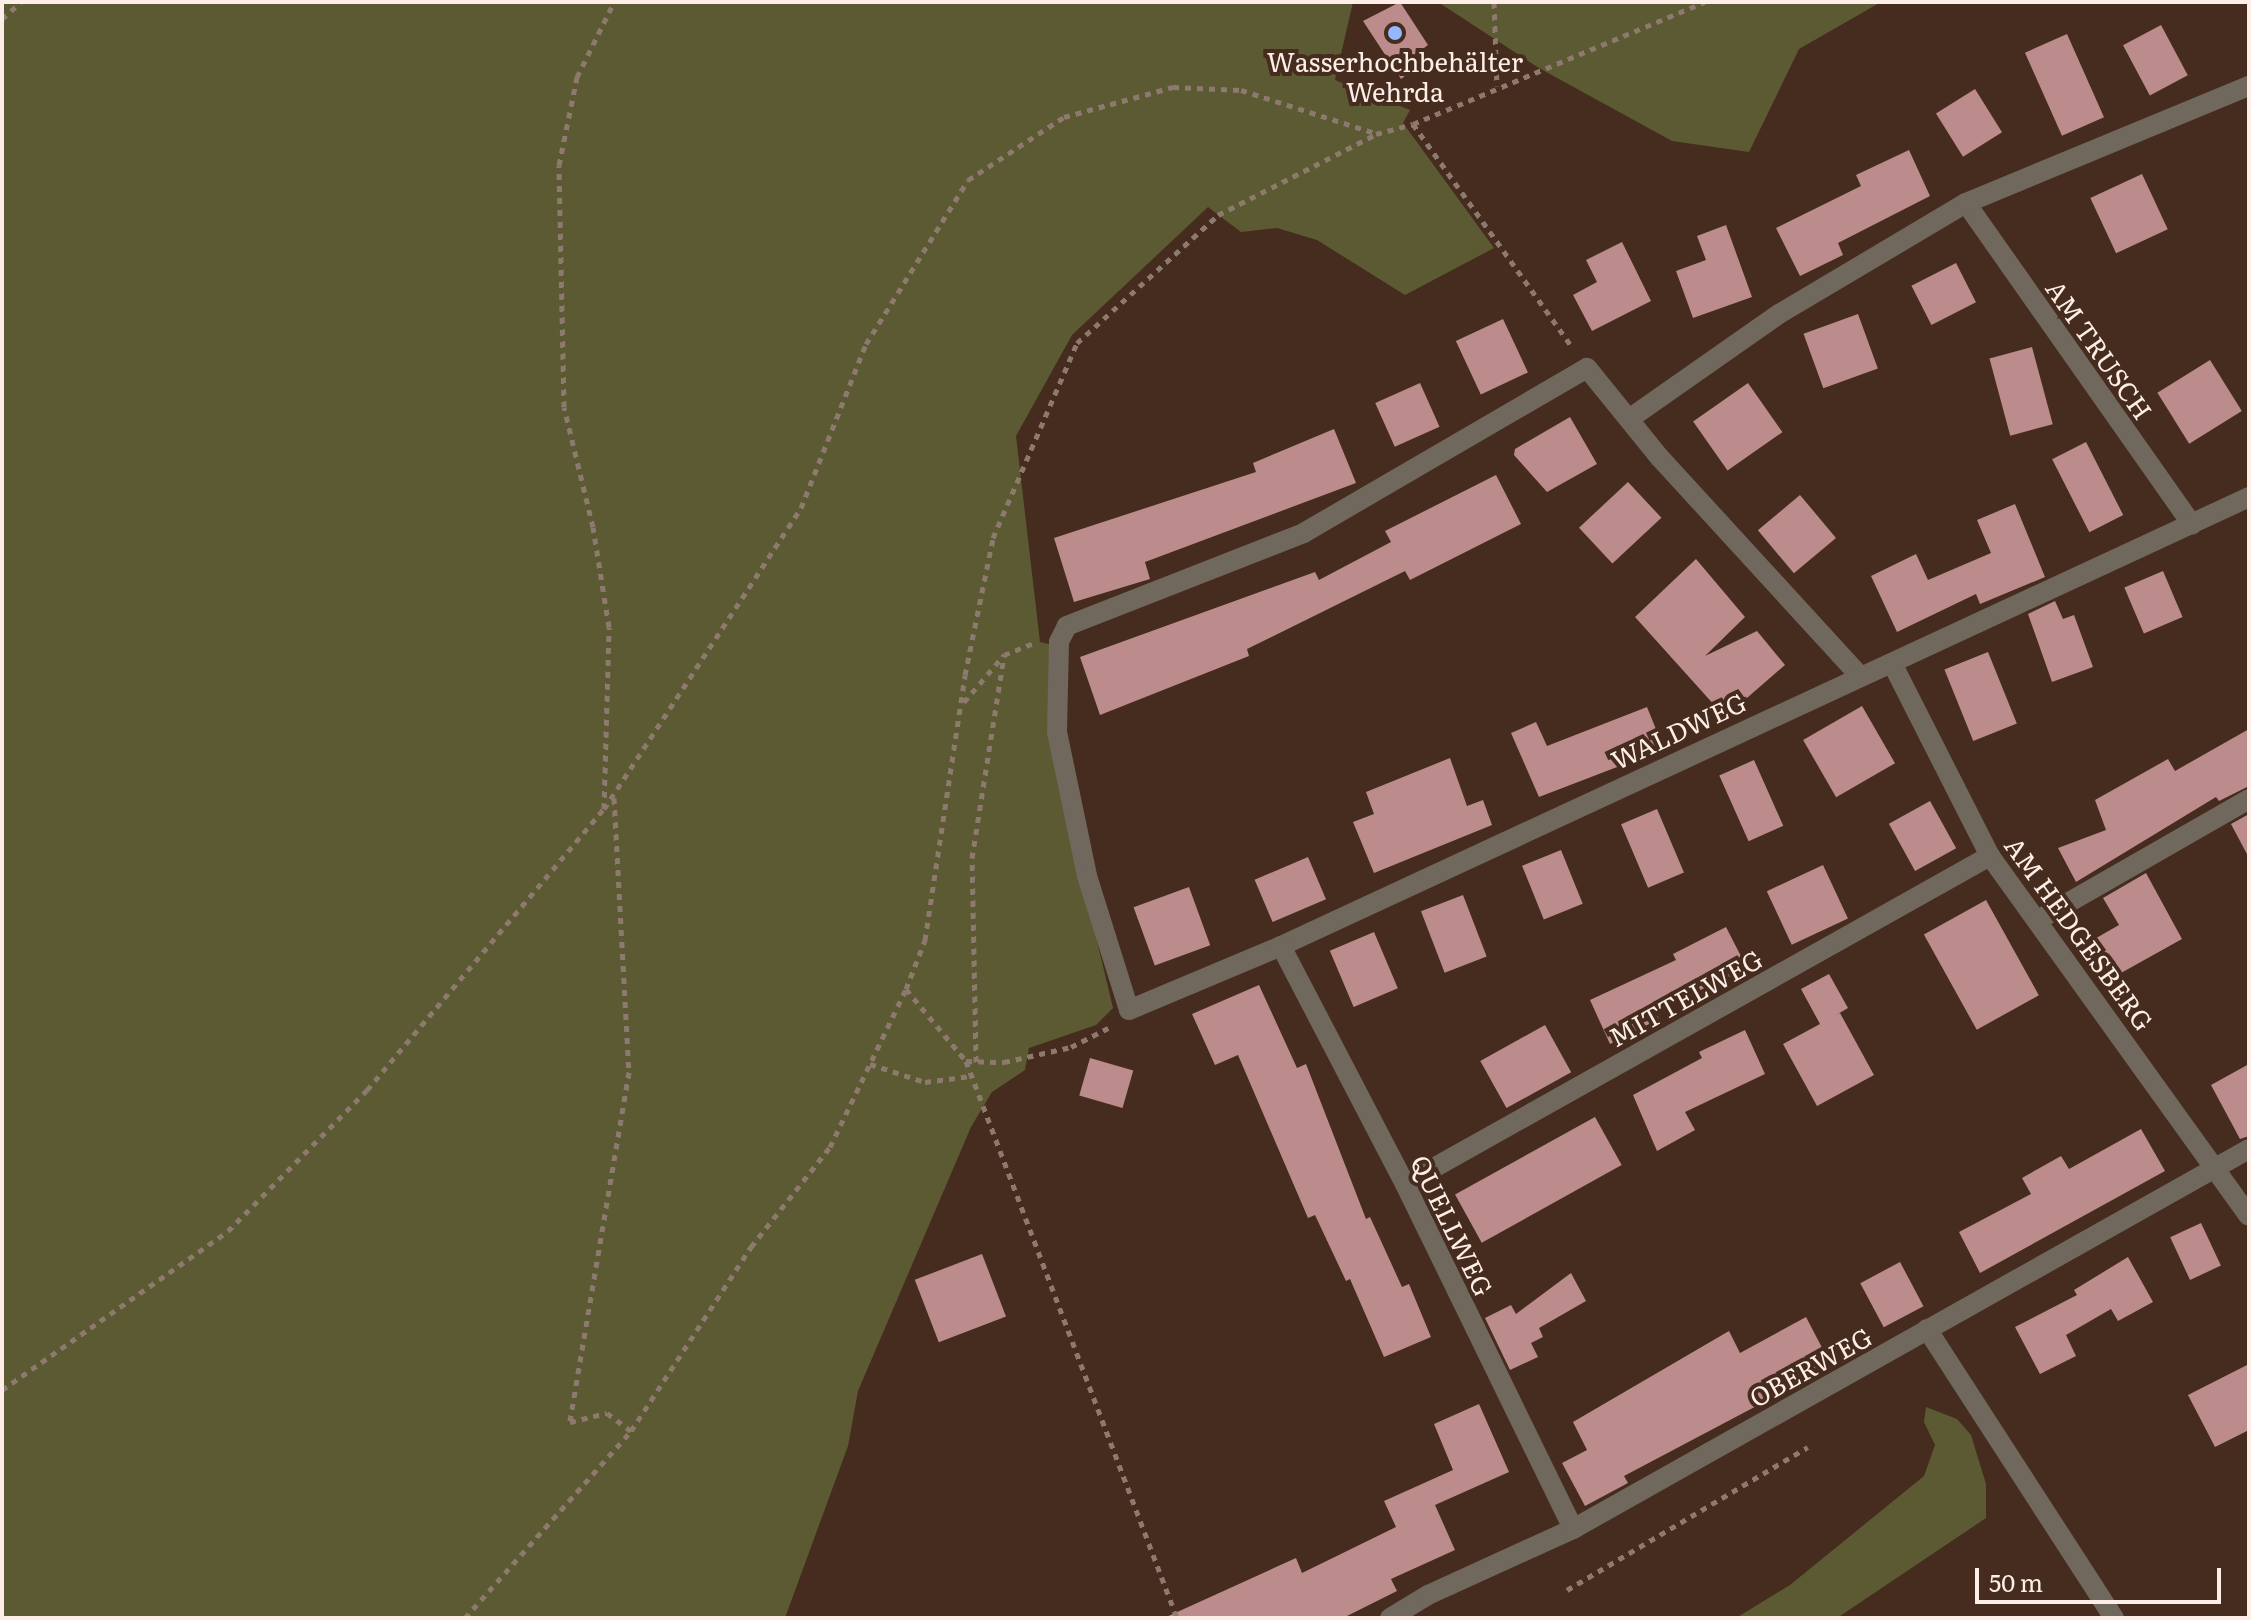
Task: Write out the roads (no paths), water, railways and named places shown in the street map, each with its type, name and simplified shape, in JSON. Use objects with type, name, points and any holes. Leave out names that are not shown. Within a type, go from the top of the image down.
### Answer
[{"type":"street","points":[[1859,675],[1629,419],[1779,314],[1966,203],[2249,86]]},
{"type":"street","name":"AM TRUSCH","points":[[1966,203],[2192,524]]},
{"type":"street","name":"WALDWEG","points":[[1629,419],[1587,368],[1304,533],[1067,626],[1059,642],[1057,732],[1087,876],[1129,1010],[1281,946],[1859,675],[1893,665],[2249,497]]},
{"type":"street","name":"AM HEDGESBERG","points":[[1893,665],[1990,856],[2218,1168],[2249,1216]]},
{"type":"street","points":[[2038,920],[2249,799]]},
{"type":"street","name":"MITTELWEG","points":[[1405,1184],[1990,856]]},
{"type":"street","name":"QUELLWEG","points":[[1281,946],[1405,1184],[1573,1529]]},
{"type":"street","name":"OBERWEG","points":[[1390,1618],[1428,1595],[1573,1529],[2249,1149]]},
{"type":"street","points":[[1927,1329],[2114,1618]]},
{"type":"place","name":"Wasserhochbehälter Wehrda","points":[[1395,33]]}]
